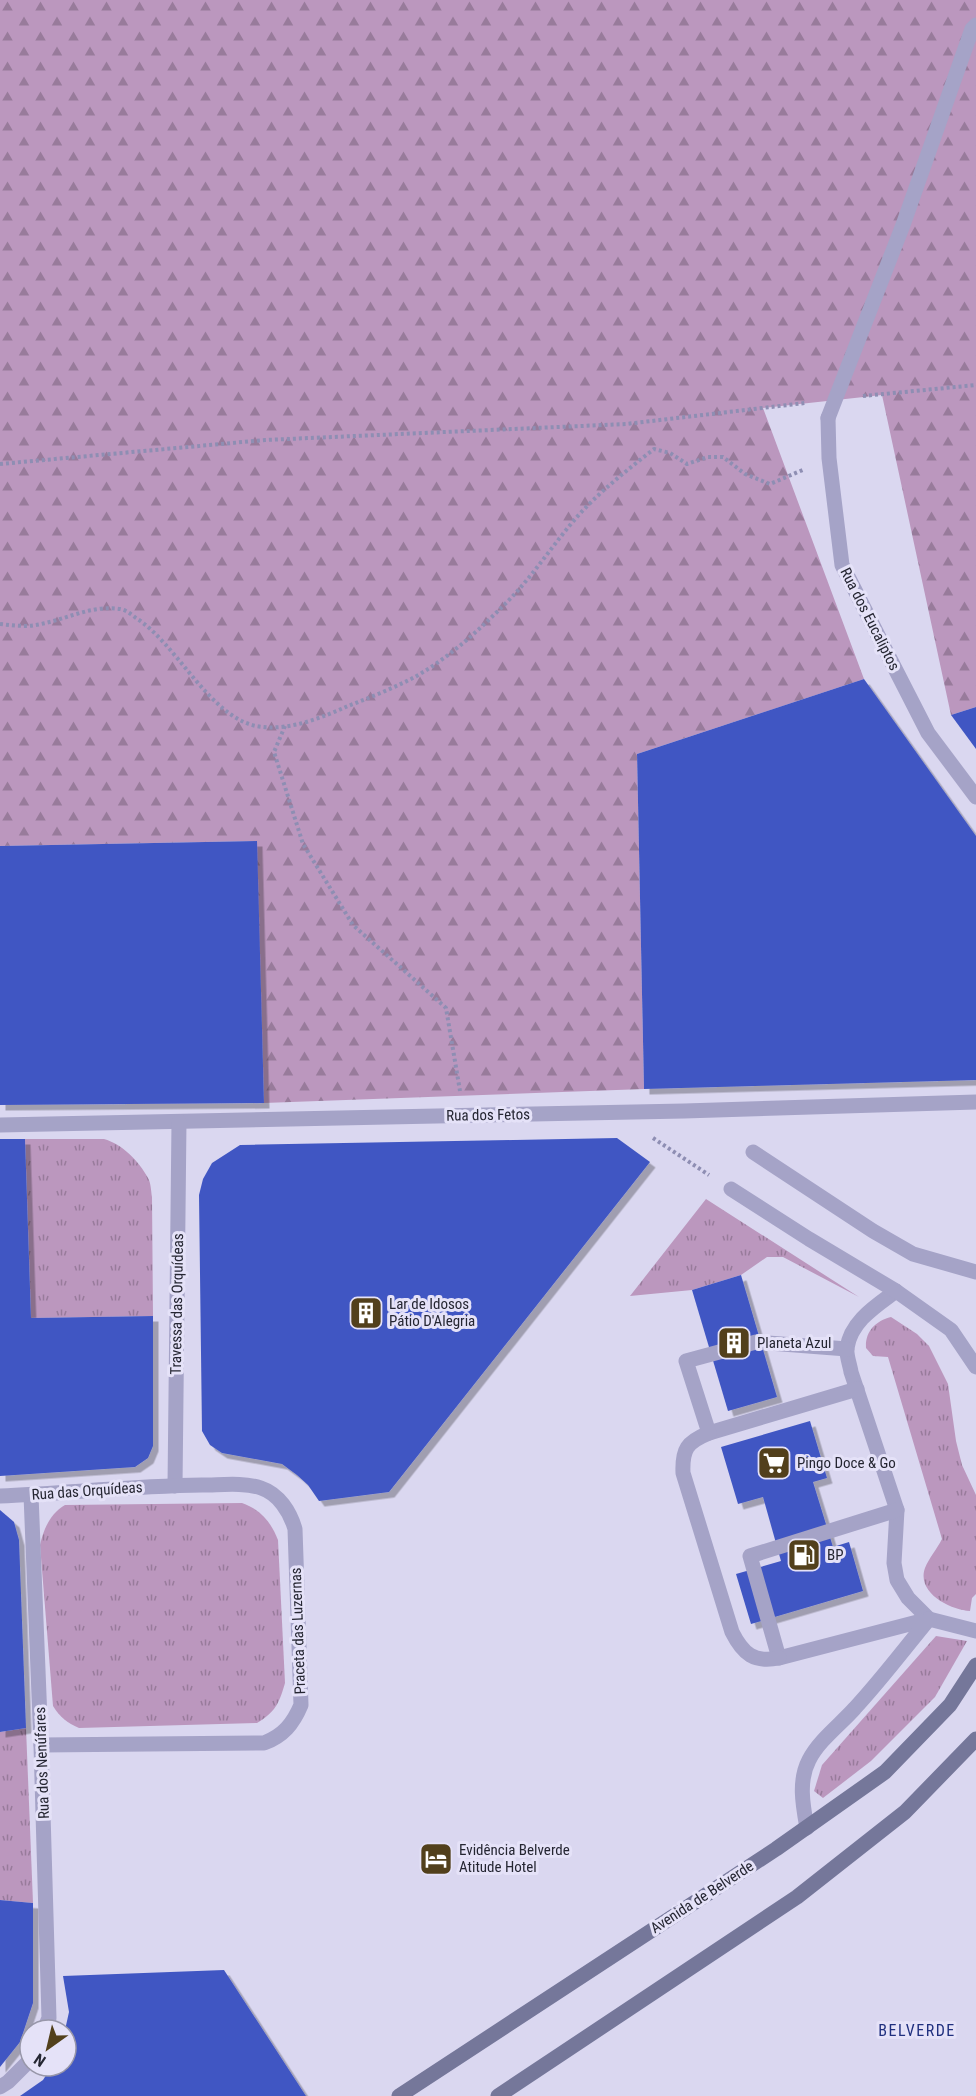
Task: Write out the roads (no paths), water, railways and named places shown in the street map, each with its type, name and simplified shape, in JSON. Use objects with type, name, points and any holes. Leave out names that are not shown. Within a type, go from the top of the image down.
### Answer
[{"type":"main road","name":"Avenida de Belverde","points":[[399,2096],[807,1828],[885,1772],[950,1706],[976,1665]]},
{"type":"main road","points":[[498,2096],[797,1897],[905,1812],[976,1739]]},
{"type":"street","name":"Rua dos Eucaliptos","points":[[976,25],[968,40],[903,225],[828,418],[829,458],[842,565],[928,733],[976,797]]},
{"type":"street","name":"Rua dos Fetos","points":[[0,1125],[695,1111],[976,1102]]},
{"type":"street","name":"Travessa das Orquídeas","points":[[175,1486],[179,1122]]},
{"type":"street","points":[[753,1152],[873,1231],[913,1254],[976,1272]]},
{"type":"street","points":[[731,1189],[808,1239],[896,1291],[951,1330],[976,1367]]},
{"type":"street","points":[[896,1291],[866,1313],[855,1326],[847,1349],[851,1372],[897,1510],[894,1563],[897,1580],[908,1598],[929,1619]]},
{"type":"street","points":[[709,1433],[686,1361],[756,1342],[847,1349]]},
{"type":"street","points":[[857,1389],[709,1433],[695,1438],[687,1447],[683,1458],[683,1473],[732,1632],[740,1647],[752,1657],[766,1661],[929,1619],[976,1631]]},
{"type":"street","name":"Praceta das Luzernas","points":[[41,1745],[264,1743],[277,1738],[296,1717],[301,1705],[295,1528],[290,1512],[278,1498],[263,1488],[246,1485],[175,1486]]},
{"type":"street","name":"Rua das Orquídeas","points":[[0,1496],[175,1486]]},
{"type":"street","name":"Rua dos Nenúfares","points":[[31,1495],[49,2018]]},
{"type":"street","points":[[779,1658],[750,1556],[897,1510]]},
{"type":"street","points":[[807,1828],[802,1797],[804,1776],[809,1760],[857,1707],[929,1619]]},
{"type":"street","points":[[0,2087],[18,2072]]},
{"type":"place","name":"Lar de Idosos Pátio D'Alegria","points":[[366,1313]]},
{"type":"place","name":"Planeta Azul","points":[[734,1343]]},
{"type":"place","name":"Pingo Doce & Go","points":[[774,1463]]},
{"type":"place","name":"BP","points":[[804,1555]]},
{"type":"place","name":"Evidência Belverde Atitude Hotel","points":[[436,1859]]},
{"type":"district","name":"BELVERDE","points":[[917,2030]]}]
